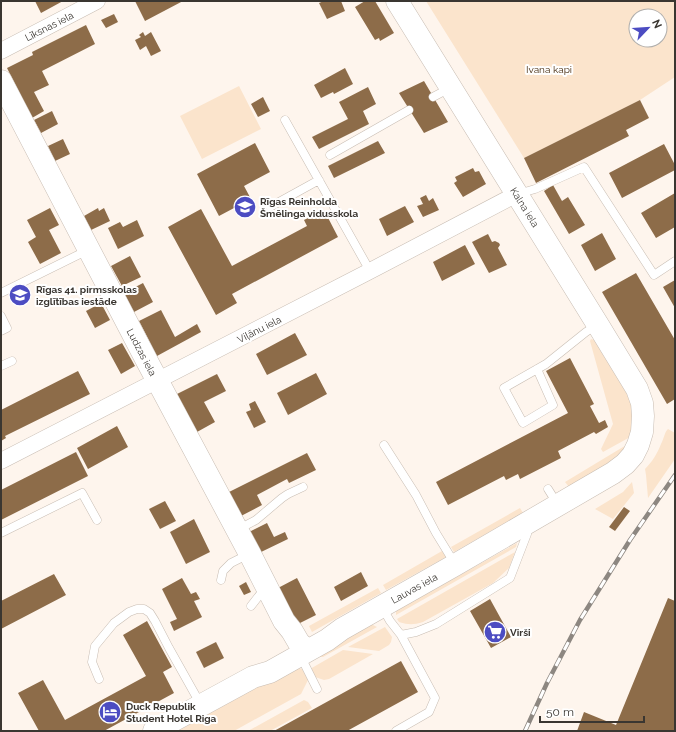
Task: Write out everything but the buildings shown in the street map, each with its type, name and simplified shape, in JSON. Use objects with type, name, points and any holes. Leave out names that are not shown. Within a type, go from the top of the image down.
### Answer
[{"type":"street","name":"Līksnas iela","points":[[1,51],[97,1]]},
{"type":"street","name":"Kalna iela","points":[[397,1],[442,92],[517,194],[637,389],[642,403],[644,416]]},
{"type":"street","name":"Ludzas iela","points":[[1,81],[284,621],[299,643],[307,650]]},
{"type":"street","name":"Viļānu iela","points":[[1,461],[517,194]]},
{"type":"street","name":"Lauvas iela","points":[[154,731],[253,677],[270,672],[531,521],[553,497],[613,473],[625,464],[633,455],[642,432],[644,416]]},
{"type":"street","points":[[253,677],[272,663],[280,648],[284,621]]},
{"type":"lane","points":[[330,155],[409,110]]},
{"type":"lane","points":[[285,120],[370,271]]},
{"type":"lane","points":[[517,194],[535,189],[584,167],[654,275],[675,261]]},
{"type":"lane","points":[[270,207],[319,180]]},
{"type":"lane","points":[[1,293],[89,250]]},
{"type":"lane","points":[[1,316],[6,328],[1,331]]},
{"type":"lane","points":[[537,369],[553,405],[523,423],[504,388],[537,369],[546,364],[586,332],[598,325]]},
{"type":"lane","points":[[1,366],[12,361]]},
{"type":"lane","points":[[384,445],[416,496],[455,565]]},
{"type":"lane","points":[[237,530],[256,520],[288,494],[303,487]]},
{"type":"lane","points":[[1,533],[82,493],[97,520]]},
{"type":"lane","points":[[402,635],[416,632],[436,624],[510,578],[531,521]]},
{"type":"lane","points":[[221,580],[223,570],[231,563],[250,554]]},
{"type":"lane","points":[[251,606],[266,586]]},
{"type":"lane","points":[[382,606],[390,622],[402,635],[435,698],[429,712],[396,731]]},
{"type":"lane","points":[[99,679],[92,662],[95,646],[114,623],[129,612],[137,609],[144,609],[150,613],[155,621],[202,705]]},
{"type":"lane","points":[[307,650],[302,659],[317,689]]},
{"type":"green space","name":"Ivana kapi","points":[[426,1],[675,1],[675,77],[640,100],[524,158]]},
{"type":"green space","points":[[239,86],[261,129],[202,159],[180,116]]},
{"type":"green space","points":[[591,339],[594,340],[627,394],[635,413],[632,436],[603,452],[601,449],[613,424],[590,341]]},
{"type":"green space","points":[[668,429],[675,433],[675,459],[648,498],[645,469],[656,454]]},
{"type":"green space","points":[[626,446],[618,460],[569,487],[565,482],[623,447]]},
{"type":"green space","points":[[632,482],[634,493],[613,519],[595,509],[623,492]]},
{"type":"green space","points":[[520,508],[523,513],[454,552],[451,547]]},
{"type":"green space","points":[[517,543],[516,547],[396,615],[396,611]]},
{"type":"green space","points":[[442,551],[446,557],[386,590],[383,585]]},
{"type":"green space","points":[[515,552],[509,568],[493,583],[423,622],[408,624],[399,622],[397,619]]},
{"type":"green space","points":[[378,588],[381,593],[312,632],[309,626]]},
{"type":"green space","points":[[371,624],[377,627],[323,657],[319,657],[320,653]]},
{"type":"green space","points":[[385,627],[392,637],[391,642],[379,651],[348,647]]},
{"type":"green space","points":[[343,650],[373,654],[329,679],[324,680],[315,677],[310,669]]},
{"type":"green space","points":[[296,667],[302,669],[308,680],[301,694],[234,731],[178,731],[286,671]]},
{"type":"green space","points":[[304,700],[308,702],[312,708],[270,731],[248,731]]},
{"type":"railway","points":[[525,731],[547,683],[580,620],[630,540],[675,475]]},
{"type":"place","name":"Rīgas Reinholda Šmēlinga vidusskola","points":[[245,207]]},
{"type":"place","name":"Rīgas 41. pirmsskolas izglītības iestāde","points":[[20,295]]},
{"type":"place","name":"Virši","points":[[495,632]]},
{"type":"place","name":"Duck Republik Student Hotel Riga","points":[[110,712]]}]
